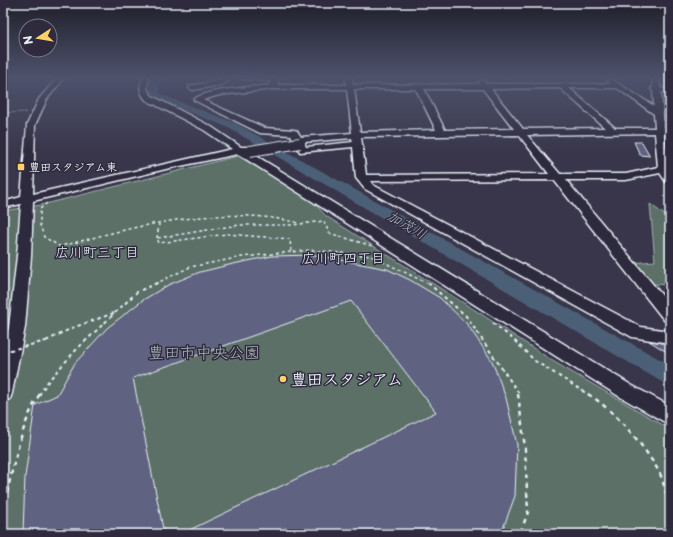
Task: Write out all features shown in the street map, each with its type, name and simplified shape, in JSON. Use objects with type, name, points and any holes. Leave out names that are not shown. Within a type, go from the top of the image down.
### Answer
[{"type":"street","points":[[3,393],[17,327],[28,200],[31,125],[40,102]]},
{"type":"street","points":[[157,102],[203,125],[246,150],[611,382],[670,416]]},
{"type":"street","points":[[202,102],[263,131],[297,139],[303,150],[356,137],[442,132],[642,132]]},
{"type":"street","points":[[352,102],[361,178],[369,187],[638,333],[670,337]]},
{"type":"street","points":[[427,102],[442,132]]},
{"type":"street","points":[[498,102],[670,316]]},
{"type":"street","points":[[581,102],[614,131]]},
{"type":"street","points":[[642,102],[659,114]]},
{"type":"street","points":[[658,102],[664,133],[663,170],[670,180]]},
{"type":"street","points":[[3,205],[166,166],[297,139],[614,131],[664,133]]},
{"type":"street","points":[[664,133],[670,141]]},
{"type":"street","points":[[28,200],[53,198],[246,150]]},
{"type":"street","points":[[361,178],[626,177],[651,171],[663,170]]},
{"type":"path","points":[[3,113],[36,111]]},
{"type":"path","points":[[53,198],[40,208],[40,225],[44,237],[59,246],[163,222],[196,218],[234,216],[285,219],[301,223]]},
{"type":"path","points":[[157,238],[239,225],[292,225],[324,222],[329,234],[375,246]]},
{"type":"path","points":[[159,224],[157,238],[158,243],[227,234],[290,239],[291,251]]},
{"type":"path","points":[[3,510],[15,460],[31,407],[50,380],[78,349],[137,292],[190,267],[242,257],[311,250],[371,256],[427,282],[466,316],[518,392],[525,448],[528,512],[520,534]]},
{"type":"path","points":[[3,352],[46,341],[72,328],[116,312]]},
{"type":"path","points":[[490,320],[514,340],[535,361],[596,398],[625,425],[659,471],[670,508]]},
{"type":"green space","name":"豊田スタジアム","points":[[238,156],[305,193],[326,216],[556,363],[670,429],[670,534],[3,534],[3,211],[41,205]]},
{"type":"green space","points":[[650,204],[670,219],[670,285],[651,284],[632,263],[655,261]]},
{"type":"building","points":[[634,142],[642,142],[650,156],[640,155]]},
{"type":"building","name":"豊田スタジアム","points":[[315,255],[387,269],[410,280],[440,298],[467,324],[492,361],[506,398],[517,445],[515,496],[501,534],[181,534],[436,412],[351,301],[133,378],[164,534],[23,534],[25,477],[35,405],[57,395],[75,363],[107,328],[143,300],[168,285],[200,272],[272,256]]},
{"type":"building","points":[[649,341],[670,344],[670,354]]},
{"type":"waterway","name":"加茂川","points":[[172,102],[231,125],[670,376]]},
{"type":"place","name":"豊田スタジアム東","points":[[21,167]]},
{"type":"place","name":"豊田スタジアム","points":[[283,379]]},
{"type":"district","name":"広川町三丁目","points":[[97,252]]},
{"type":"district","name":"広川町四丁目","points":[[343,258]]},
{"type":"park label","name":"豊田市中央公園","points":[[204,352]]}]
